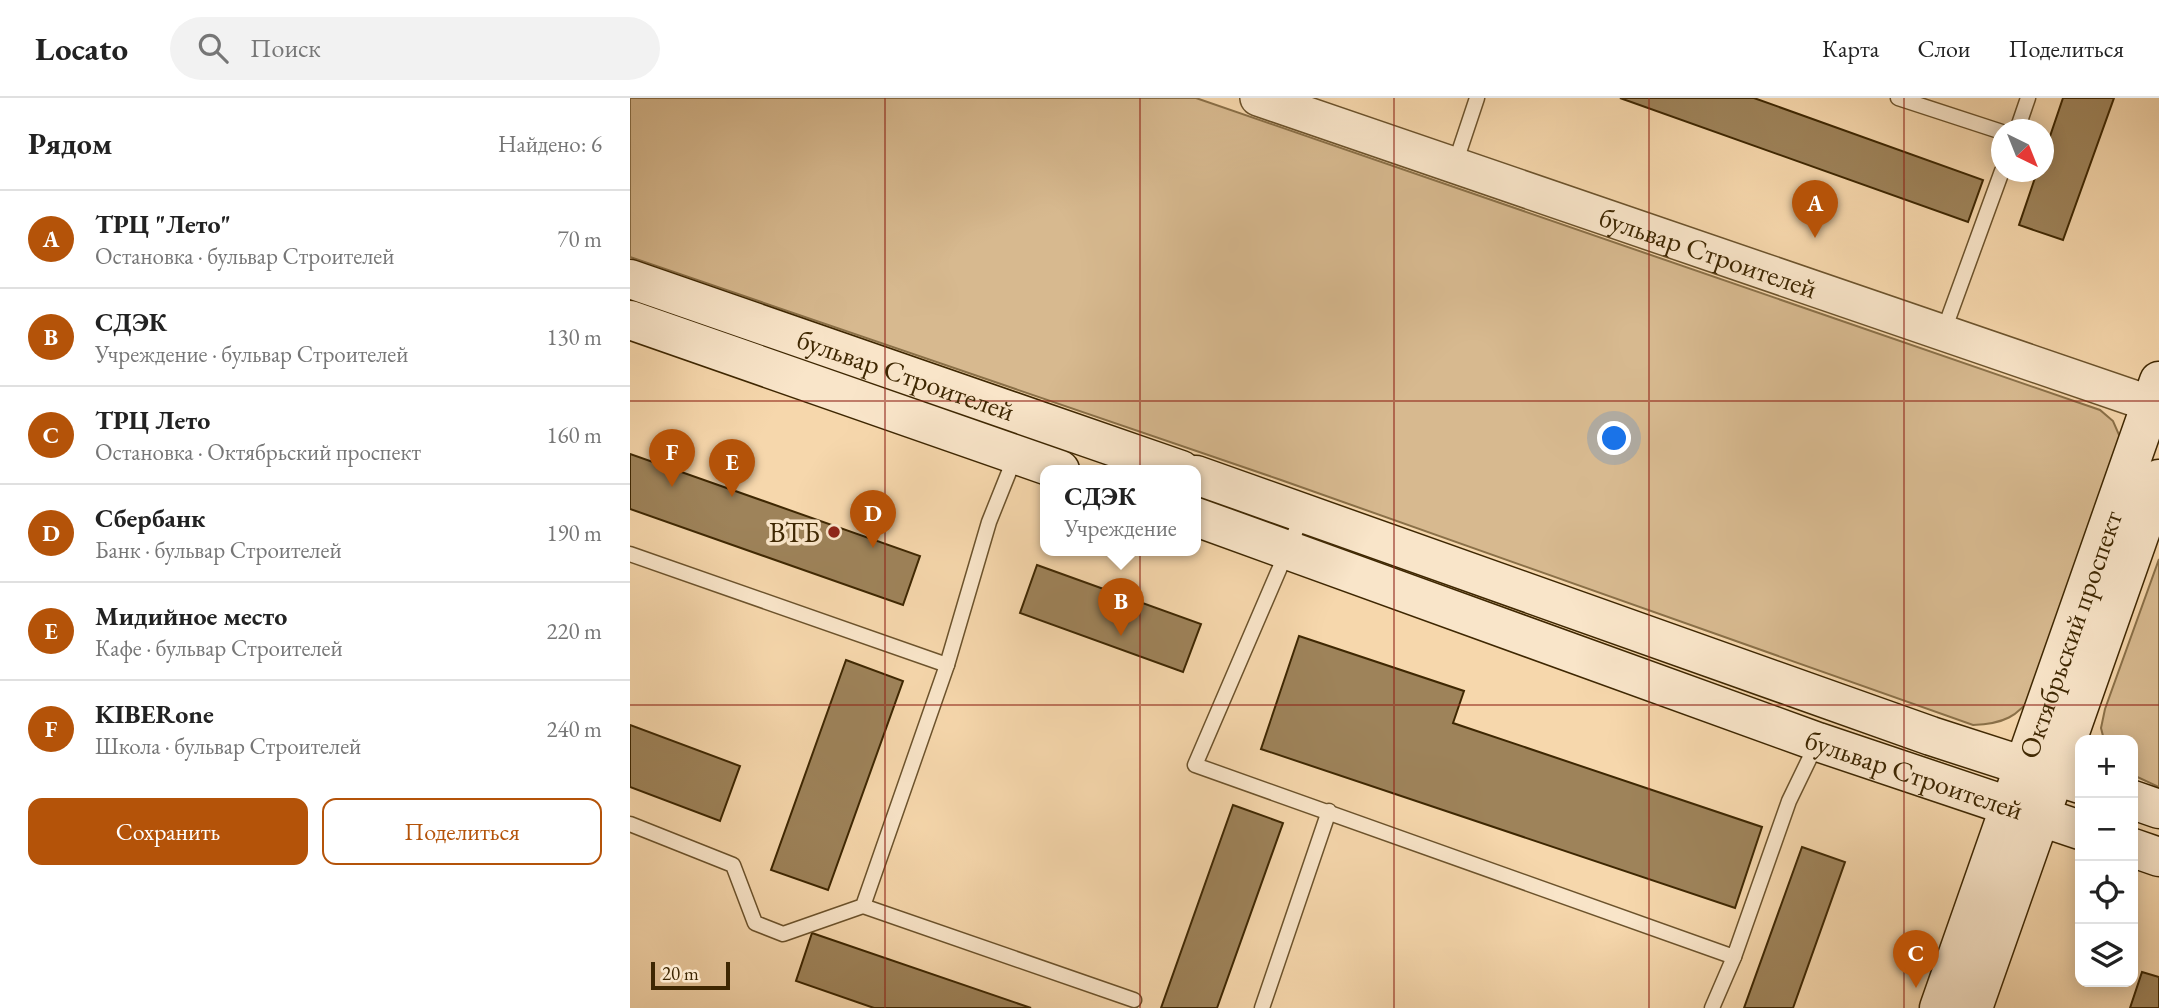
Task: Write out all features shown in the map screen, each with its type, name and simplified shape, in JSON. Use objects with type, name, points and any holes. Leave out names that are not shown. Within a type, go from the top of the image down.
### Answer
[{"type":"main road","name":"бульвар Строителей","points":[[630,279],[1167,465]]},
{"type":"main road","name":"бульвар Строителей","points":[[630,320],[1046,465]]},
{"type":"main road","name":"Октябрьский проспект","points":[[2053,776],[2156,397]]},
{"type":"main road","name":"бульвар Строителей","points":[[1201,477],[2053,776]]},
{"type":"main road","name":"Октябрьский проспект","points":[[1939,1008],[2025,812],[2053,776],[2159,478]]},
{"type":"main road","name":"бульвар Строителей","points":[[1201,519],[1818,742],[2075,828]]},
{"type":"main road","points":[[2138,802],[2159,809]]},
{"type":"main road","name":"Октябрьский проспект","points":[[1973,1008],[2025,812]]},
{"type":"main road","points":[[2138,850],[2159,857]]},
{"type":"street","name":"бульвар Строителей","points":[[1258,98],[1942,333],[2156,397]]},
{"type":"lane","points":[[1455,166],[1477,98]]},
{"type":"lane","points":[[1898,98],[1991,129]]},
{"type":"lane","points":[[2021,119],[2028,98]]},
{"type":"lane","points":[[1942,333],[1997,182]]},
{"type":"lane","points":[[863,906],[947,665],[989,522],[1016,454]]},
{"type":"lane","points":[[1304,513],[1215,713],[1195,765],[1734,957]]},
{"type":"lane","points":[[630,554],[947,665]]},
{"type":"lane","points":[[1712,1008],[1734,957],[1789,801],[1818,742]]},
{"type":"lane","points":[[1262,1008],[1329,811]]},
{"type":"lane","points":[[630,824],[733,865],[755,923],[783,934],[863,906],[1134,1000]]},
{"type":"shaded area","points":[[630,98],[1196,98],[2100,410],[2113,421],[2120,437],[2035,692],[2022,708],[2009,717],[1993,723],[1973,725],[1281,480],[630,257]]},
{"type":"shaded area","points":[[2159,559],[2159,787],[2138,777],[2138,735],[2103,735],[2101,728],[2105,709]]},
{"type":"building","points":[[1620,98],[1754,98],[1983,180],[1968,222]]},
{"type":"building","points":[[2063,98],[2114,98],[2063,240],[2019,225],[2034,182],[2054,182],[2054,125]]},
{"type":"building","points":[[630,454],[920,556],[903,605],[630,509]]},
{"type":"building","points":[[1037,565],[1201,624],[1183,672],[1020,613]]},
{"type":"building","points":[[1299,636],[1464,691],[1453,723],[1762,827],[1735,908],[1261,749]]},
{"type":"building","points":[[846,660],[903,681],[828,890],[771,870]]},
{"type":"building","points":[[630,725],[740,766],[720,821],[630,787]]},
{"type":"building","points":[[1233,805],[1283,823],[1217,1008],[1161,1008]]},
{"type":"building","points":[[1802,847],[1845,862],[1793,1008],[1744,1008]]},
{"type":"building","points":[[812,933],[1031,1008],[874,1008],[796,981]]},
{"type":"building","points":[[2142,972],[2159,977],[2159,1008],[2130,1008]]},
{"type":"place","name":"ТРЦ \"Лето\"","points":[[1815,238]]},
{"type":"place","name":"KIBERone","points":[[672,487]]},
{"type":"place","name":"Мидийное место","points":[[732,497]]},
{"type":"place","name":"ВТБ","points":[[834,532]]},
{"type":"place","name":"Сбербанк","points":[[873,548]]},
{"type":"place","name":"СДЭК","points":[[1121,636]]},
{"type":"place","name":"ТРЦ Лето","points":[[1916,988]]}]
